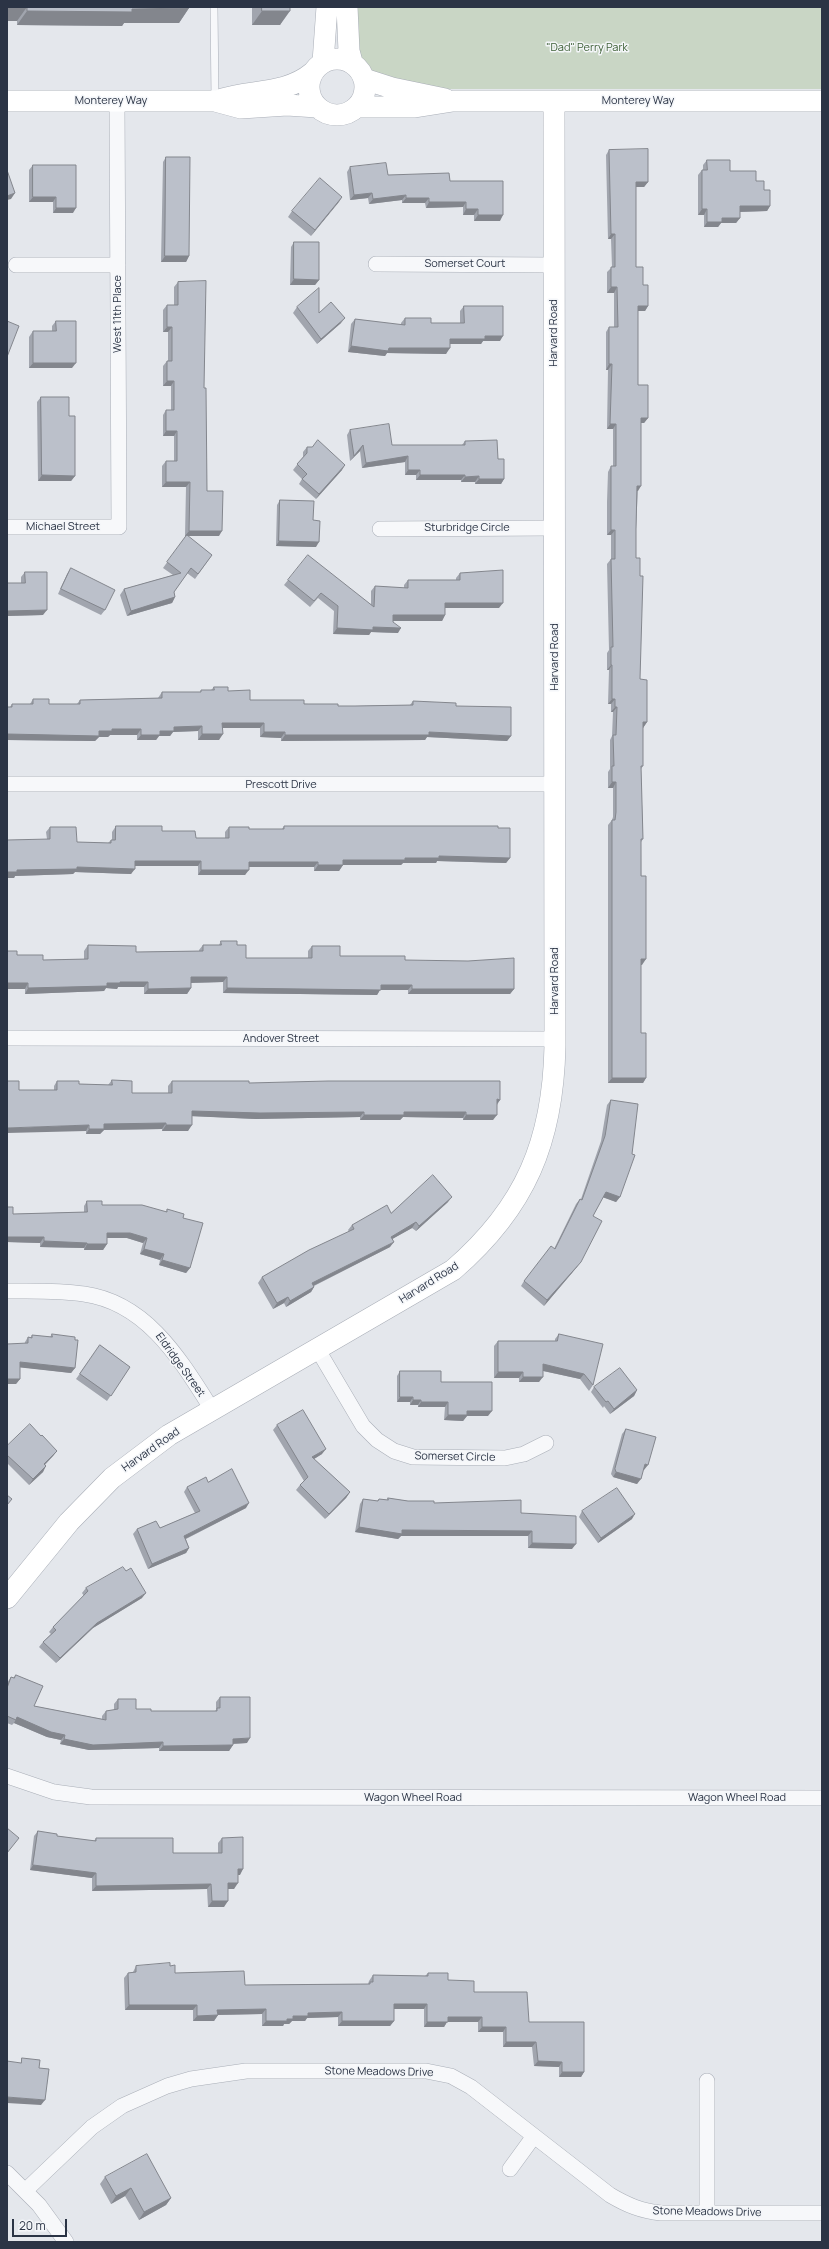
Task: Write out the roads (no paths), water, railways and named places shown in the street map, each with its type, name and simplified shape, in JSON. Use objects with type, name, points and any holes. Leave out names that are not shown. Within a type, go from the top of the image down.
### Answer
[{"type":"street","points":[[327,7],[317,68],[309,82],[309,91],[317,107],[328,114],[341,115],[357,107],[364,93],[358,70],[349,51],[347,7]]},
{"type":"street","points":[[317,68],[337,58],[358,70]]},
{"type":"street","name":"Monterey Way","points":[[215,101],[240,94],[285,88],[300,82],[317,68]]},
{"type":"street","name":"Monterey Way","points":[[358,70],[392,88],[453,101]]},
{"type":"street","name":"Monterey Way","points":[[7,101],[215,101],[241,108],[287,105],[317,107]]},
{"type":"street","name":"West 11th Place","points":[[117,101],[119,527]]},
{"type":"street","name":"Monterey Way","points":[[357,107],[415,107],[453,101],[822,101]]},
{"type":"street","name":"Harvard Road","points":[[7,1598],[69,1522],[112,1478],[169,1436],[453,1270],[476,1250],[496,1228],[526,1180],[546,1129],[554,1081],[554,101]]},
{"type":"street","name":"Somerset Court","points":[[376,264],[554,265]]},
{"type":"street","points":[[16,265],[118,265]]},
{"type":"street","name":"Michael Street","points":[[7,527],[119,527]]},
{"type":"street","name":"Sturbridge Circle","points":[[380,528],[554,528]]},
{"type":"street","name":"Prescott Drive","points":[[7,784],[555,784]]},
{"type":"street","name":"Andover Street","points":[[7,1038],[554,1039]]},
{"type":"street","name":"Eldridge Street","points":[[7,1291],[66,1292],[86,1294],[114,1303],[131,1312],[162,1336],[213,1411]]},
{"type":"street","name":"Somerset Circle","points":[[318,1350],[363,1426],[377,1440],[394,1451],[412,1457],[505,1458],[524,1454],[546,1443]]},
{"type":"street","name":"Wagon Wheel Road","points":[[7,1776],[54,1792],[91,1797],[822,1798]]},
{"type":"street","name":"Stone Meadows Drive","points":[[26,2190],[92,2127],[122,2106],[167,2086],[191,2079],[224,2073],[266,2071],[434,2073],[451,2076],[471,2087],[610,2195],[626,2205],[642,2211],[661,2213],[822,2213]]},
{"type":"street","points":[[707,2081],[707,2213]]},
{"type":"street","points":[[510,2169],[534,2136]]},
{"type":"street","points":[[7,2173],[26,2190],[39,2205],[66,2242]]},
{"type":"lane","points":[[214,7],[215,101]]},
{"type":"park label","name":"\"Dad\" Perry Park","points":[[587,48]]}]
